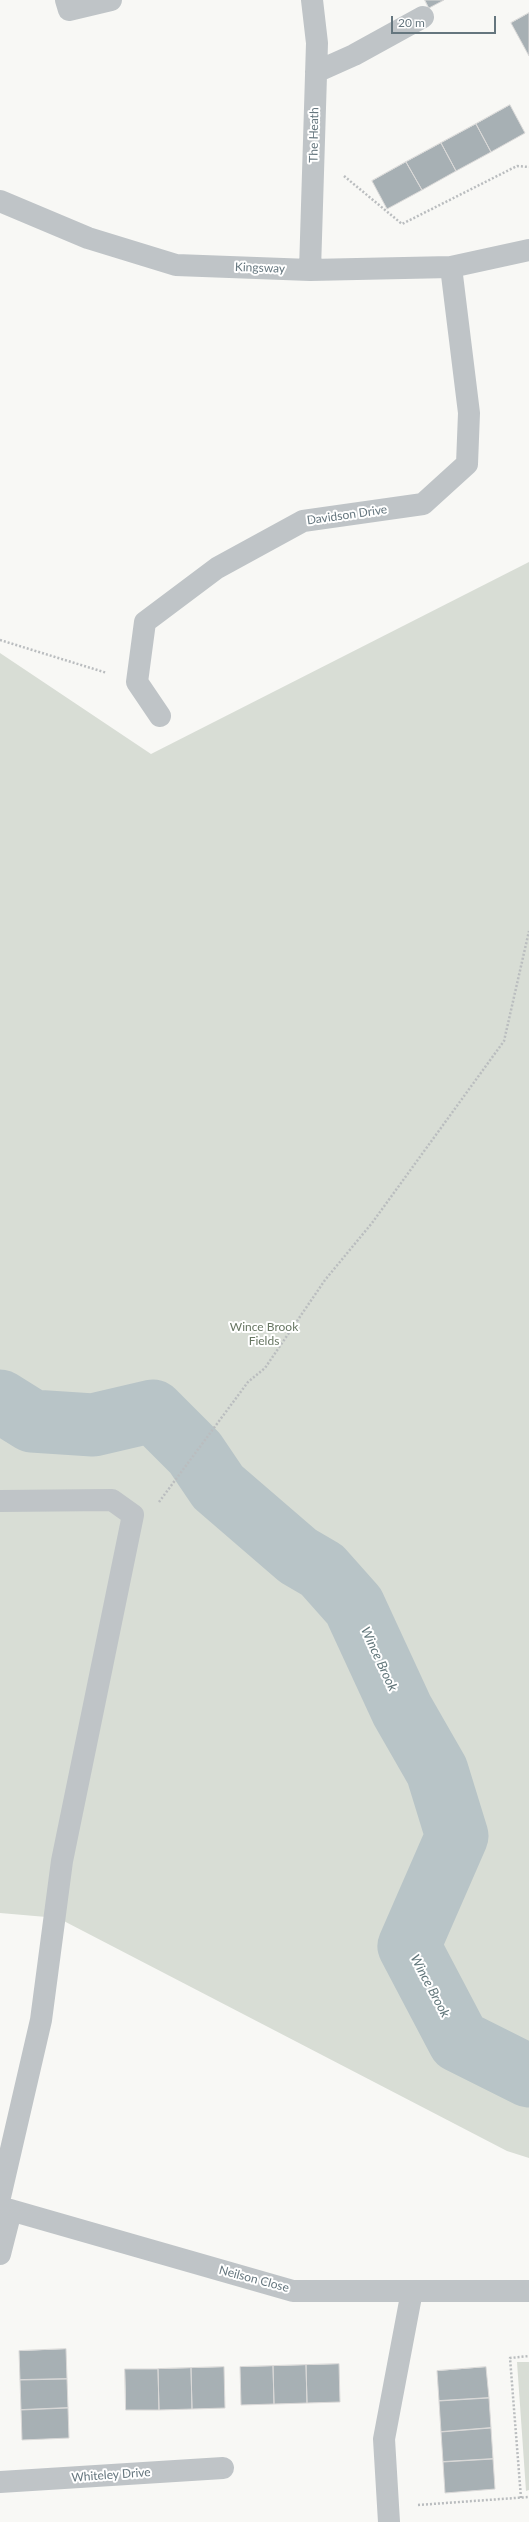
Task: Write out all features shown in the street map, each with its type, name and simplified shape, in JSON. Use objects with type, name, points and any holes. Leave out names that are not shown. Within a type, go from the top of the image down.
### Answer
[{"type":"street","points":[[66,0],[69,10],[111,0]]},
{"type":"street","name":"The Heath","points":[[310,270],[317,43],[312,0]]},
{"type":"street","points":[[316,72],[354,55],[423,17]]},
{"type":"street","name":"Kingsway","points":[[0,201],[88,238],[176,265],[310,270],[451,267],[529,250]]},
{"type":"street","name":"Davidson Drive","points":[[137,682],[145,622],[216,568],[303,521],[423,504],[467,464],[468,413],[451,267]]},
{"type":"street","points":[[137,682],[160,716]]},
{"type":"street","points":[[0,1501],[112,1500],[133,1515],[62,1861],[41,2020],[4,2205],[0,2254]]},
{"type":"street","name":"Neilson Close","points":[[4,2205],[293,2290],[529,2291]]},
{"type":"street","points":[[388,2514],[384,2439],[412,2291]]},
{"type":"street","name":"Whiteley Drive","points":[[0,2482],[223,2468]]},
{"type":"path","points":[[314,152],[402,224],[517,166],[529,167]]},
{"type":"path","points":[[0,640],[137,682]]},
{"type":"path","points":[[180,1476],[248,1382],[265,1368],[325,1280],[372,1224],[504,1041],[529,931]]},
{"type":"path","points":[[521,2498],[510,2358],[529,2356]]},
{"type":"path","points":[[388,2514],[529,2497]]},
{"type":"green space","name":"Wince Brook Fields","points":[[529,562],[529,2158],[507,2151],[58,1918],[0,1913],[0,653],[151,754]]},
{"type":"green space","points":[[517,2362],[529,2362],[529,2490],[526,2491]]},
{"type":"building","points":[[425,0],[444,0],[429,8]]},
{"type":"building","points":[[529,13],[529,56],[511,23]]},
{"type":"building","points":[[510,105],[525,133],[491,152],[476,124]]},
{"type":"building","points":[[476,124],[491,152],[456,171],[441,143]]},
{"type":"building","points":[[441,143],[456,171],[422,190],[406,162]]},
{"type":"building","points":[[406,162],[422,190],[387,209],[372,181]]},
{"type":"building","points":[[66,2349],[67,2379],[20,2380],[19,2351]]},
{"type":"building","points":[[339,2364],[340,2402],[307,2403],[306,2365]]},
{"type":"building","points":[[306,2365],[307,2403],[274,2404],[273,2366]]},
{"type":"building","points":[[273,2366],[274,2404],[241,2405],[240,2367]]},
{"type":"building","points":[[224,2367],[225,2408],[192,2409],[191,2368]]},
{"type":"building","points":[[486,2367],[489,2398],[439,2401],[437,2371]]},
{"type":"building","points":[[191,2368],[192,2409],[159,2410],[158,2369]]},
{"type":"building","points":[[125,2369],[158,2369],[159,2410],[126,2410]]},
{"type":"building","points":[[67,2379],[68,2408],[21,2410],[20,2380]]},
{"type":"building","points":[[489,2398],[491,2428],[441,2432],[439,2401]]},
{"type":"building","points":[[68,2408],[69,2438],[22,2440],[21,2410]]},
{"type":"building","points":[[491,2428],[493,2459],[443,2462],[441,2432]]},
{"type":"building","points":[[493,2459],[495,2489],[445,2493],[443,2462]]},
{"type":"waterway","name":"Wince Brook","points":[[0,1401],[32,1421],[93,1425],[153,1411],[195,1453],[218,1487],[298,1556],[322,1570],[354,1606],[402,1710],[437,1771],[457,1836],[409,1946],[459,2041],[529,2076]]}]
